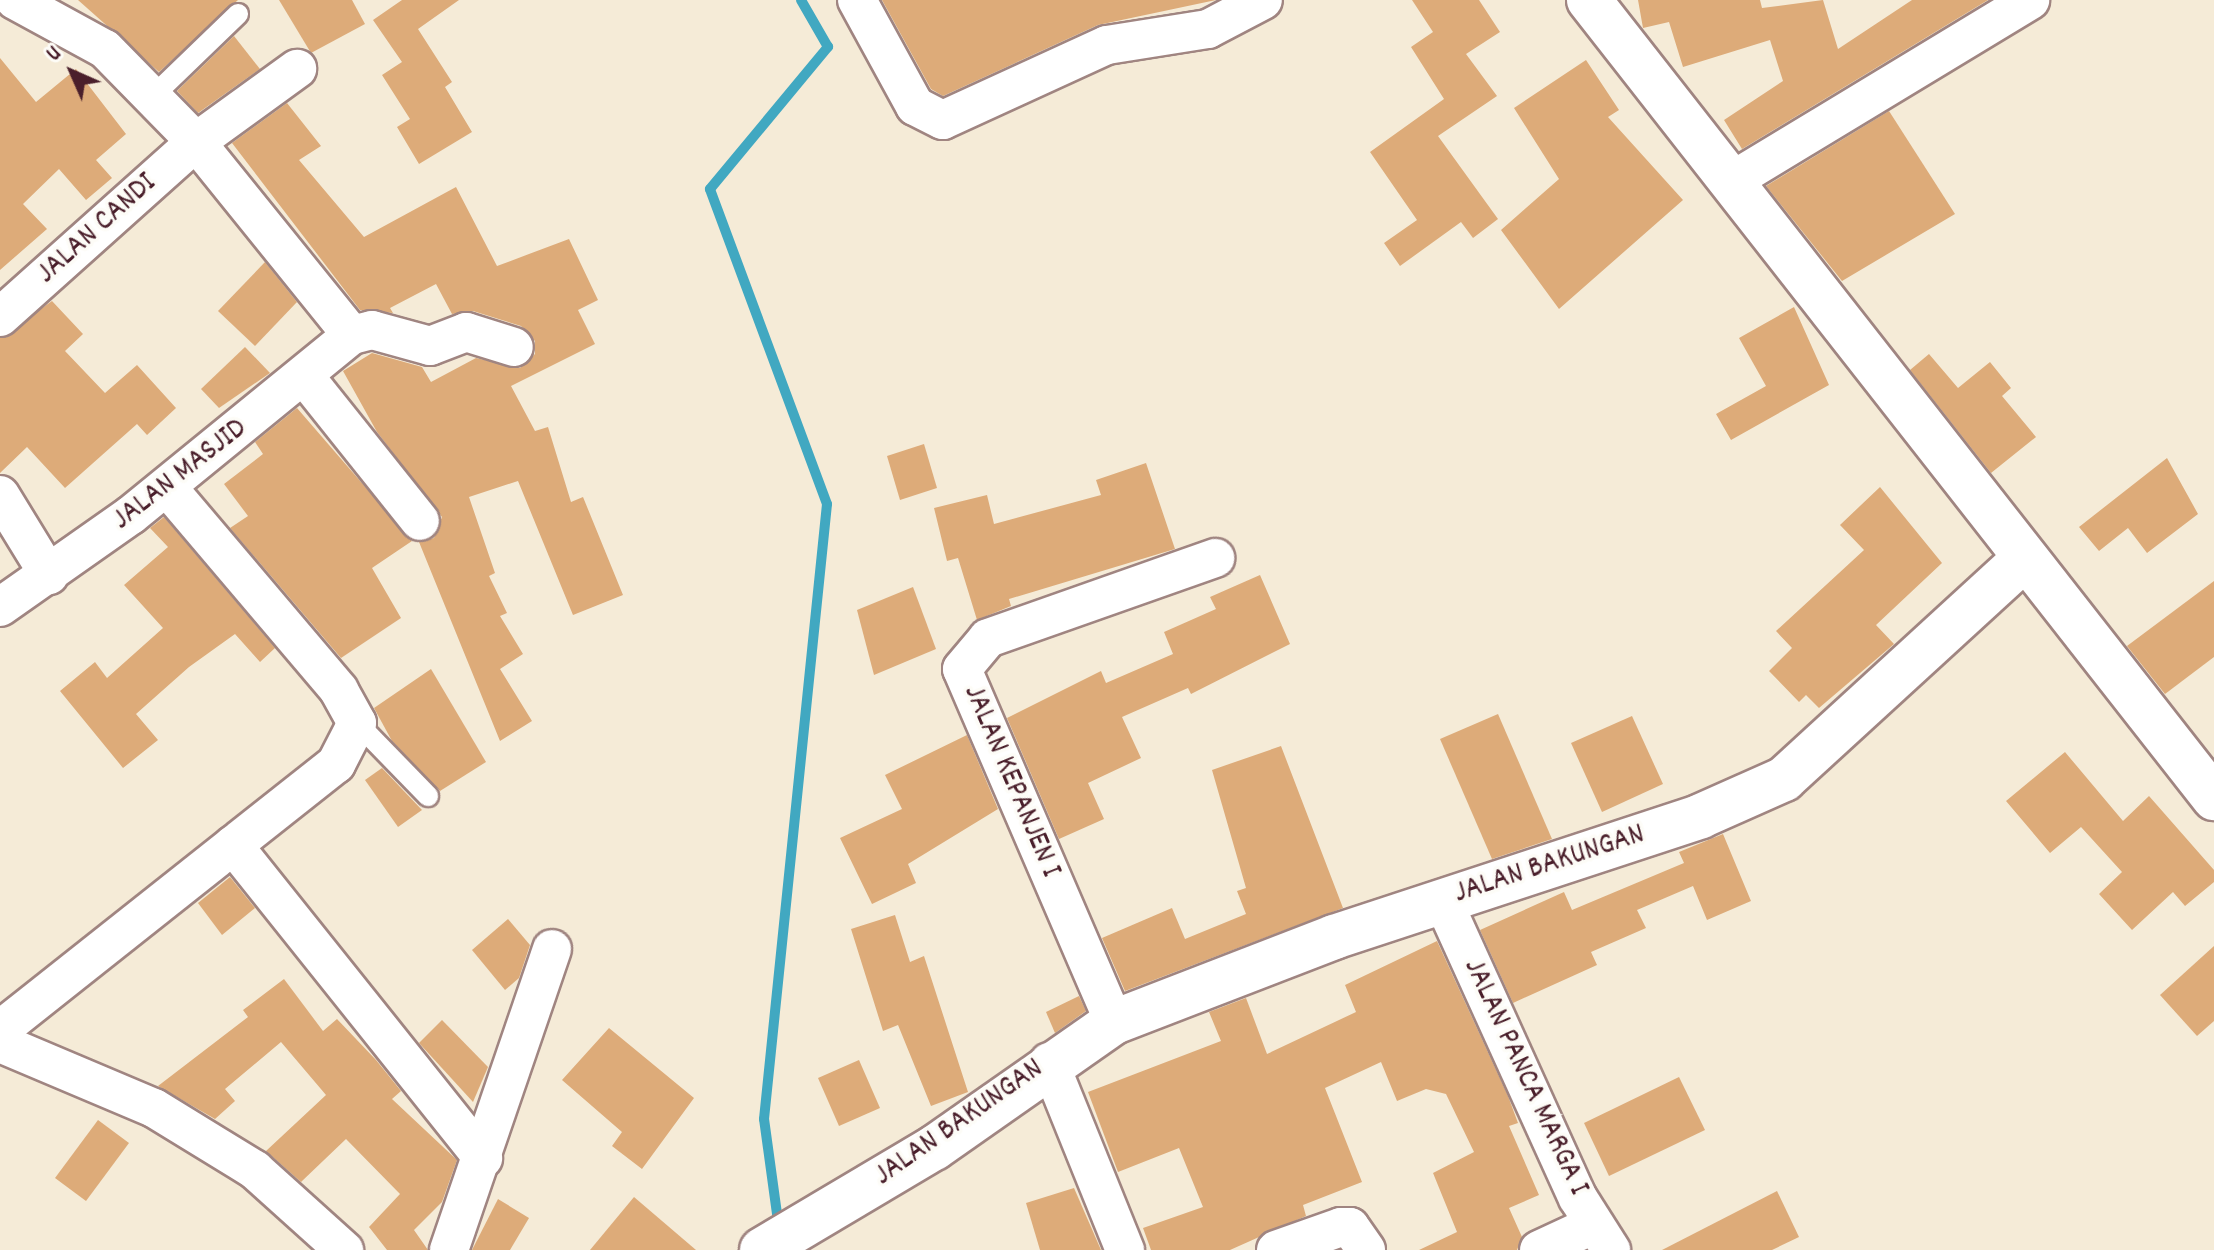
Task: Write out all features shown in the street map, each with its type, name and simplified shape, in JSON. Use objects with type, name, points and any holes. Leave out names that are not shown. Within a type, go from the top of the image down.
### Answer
[{"type":"main road","points":[[1589,0],[2214,798]]},
{"type":"main road","name":"JALAN BAKUNGAN","points":[[762,1250],[934,1148],[1049,1062],[1114,1022],[1443,901],[1701,816],[1784,779],[2025,558]]},
{"type":"street","points":[[15,0],[48,24],[96,42],[196,142],[352,335],[372,330],[430,346],[466,332],[514,347]]},
{"type":"street","points":[[857,0],[915,106],[943,120],[1107,45],[1208,29],[1263,0]]},
{"type":"street","points":[[1730,182],[2030,0]]},
{"type":"street","name":"JALAN CANDI","points":[[0,317],[196,142],[297,69]]},
{"type":"street","name":"JALAN MASJID","points":[[0,607],[49,575],[167,487],[305,377],[352,335]]},
{"type":"street","points":[[305,377],[420,521]]},
{"type":"street","points":[[0,1030],[336,764],[357,723],[339,690],[167,487]]},
{"type":"street","points":[[0,495],[49,575]]},
{"type":"street","name":"JALAN KEPANJEN I","points":[[1114,1022],[962,669],[972,649],[988,638],[1215,558]]},
{"type":"street","points":[[233,845],[483,1158]]},
{"type":"street","name":"JALAN PANCA MARGA I","points":[[1443,901],[1602,1238]]},
{"type":"street","points":[[449,1250],[552,949]]},
{"type":"street","points":[[0,1043],[154,1108],[255,1170],[344,1250]]},
{"type":"street","points":[[1049,1062],[1125,1250]]},
{"type":"street","points":[[1276,1250],[1341,1227],[1366,1250]]},
{"type":"street","points":[[1539,1250],[1602,1238]]},
{"type":"lane","points":[[151,98],[238,14]]},
{"type":"lane","points":[[357,723],[428,796]]},
{"type":"building","points":[[78,0],[238,0],[159,72]]},
{"type":"building","points":[[279,0],[352,0],[365,24],[311,53]]},
{"type":"building","points":[[402,0],[459,0],[418,29],[452,82],[445,87],[472,132],[419,164],[397,127],[410,119],[382,75],[402,62],[373,20]]},
{"type":"building","points":[[882,0],[1216,0],[1098,25],[943,96],[931,89]]},
{"type":"building","points":[[1412,0],[1479,0],[1500,32],[1466,54],[1497,96],[1438,136],[1498,219],[1473,238],[1461,222],[1400,266],[1384,243],[1417,220],[1370,152],[1444,99],[1411,47],[1433,32]]},
{"type":"building","points":[[1638,0],[1760,0],[1762,8],[1823,0],[1838,49],[1912,0],[1988,0],[1742,149],[1724,120],[1783,81],[1770,40],[1683,67],[1669,22],[1643,28]]},
{"type":"building","points":[[234,36],[260,69],[198,113],[177,91]]},
{"type":"building","points":[[0,58],[36,102],[76,69],[126,134],[96,160],[112,178],[86,200],[59,169],[23,204],[47,229],[0,270]]},
{"type":"building","points":[[1586,60],[1619,110],[1608,117],[1683,200],[1559,309],[1501,230],[1559,179],[1514,108]]},
{"type":"building","points":[[287,103],[321,146],[299,160],[364,237],[456,187],[497,266],[569,239],[598,300],[578,310],[595,344],[511,386],[535,431],[548,427],[571,502],[583,497],[623,595],[573,615],[518,481],[469,497],[495,573],[489,576],[507,613],[500,616],[523,654],[500,669],[532,721],[500,741],[419,542],[434,538],[442,517],[377,432],[343,371],[372,353],[422,367],[431,382],[476,358],[520,368],[535,354],[535,341],[521,326],[473,311],[452,314],[436,284],[390,308],[393,313],[360,310],[232,143]]},
{"type":"building","points":[[1889,111],[1955,214],[1842,281],[1766,186]]},
{"type":"building","points":[[265,262],[297,302],[255,346],[218,311]]},
{"type":"building","points":[[52,301],[83,334],[65,351],[105,393],[137,365],[176,408],[147,435],[137,424],[65,488],[27,447],[0,473],[0,338]]},
{"type":"building","points":[[1794,307],[1829,385],[1731,440],[1716,414],[1766,386],[1739,338]]},
{"type":"building","points":[[245,347],[270,373],[219,408],[201,389]]},
{"type":"building","points":[[1929,354],[1958,388],[1990,362],[2011,388],[2002,396],[2036,437],[1991,473],[1910,370]]},
{"type":"building","points":[[297,408],[412,541],[372,568],[401,618],[341,658],[230,528],[248,516],[224,484],[263,454],[255,442]]},
{"type":"building","points":[[924,444],[937,488],[900,500],[887,456]]},
{"type":"building","points":[[2167,458],[2198,514],[2147,553],[2128,528],[2099,551],[2079,527]]},
{"type":"building","points":[[1146,463],[1175,549],[1009,599],[1011,606],[977,620],[958,558],[947,561],[934,508],[987,495],[994,524],[1101,495],[1096,480]]},
{"type":"building","points":[[1880,487],[1942,563],[1876,625],[1894,644],[1819,708],[1806,695],[1799,702],[1769,671],[1792,648],[1776,631],[1864,550],[1840,525]]},
{"type":"building","points":[[164,517],[275,648],[260,662],[235,634],[189,667],[136,714],[158,740],[123,768],[60,691],[95,662],[107,678],[163,628],[124,585],[168,547],[150,528]]},
{"type":"building","points":[[1260,575],[1290,644],[1191,694],[1188,688],[1122,717],[1141,758],[1088,783],[1104,819],[1059,839],[1007,718],[1101,671],[1106,683],[1173,654],[1164,632],[1216,609],[1210,597]]},
{"type":"building","points":[[2214,581],[2214,657],[2165,694],[2127,646]]},
{"type":"building","points":[[913,587],[936,649],[874,675],[857,610]]},
{"type":"building","points":[[431,669],[486,762],[440,791],[392,741],[374,708]]},
{"type":"building","points":[[1498,714],[1552,839],[1492,859],[1440,739]]},
{"type":"building","points":[[1632,716],[1663,784],[1602,812],[1571,743]]},
{"type":"building","points":[[967,735],[998,809],[908,864],[916,883],[872,904],[840,838],[902,809],[885,775]]},
{"type":"building","points":[[1281,746],[1343,908],[1125,991],[1102,938],[1172,908],[1185,939],[1246,914],[1237,891],[1246,888],[1212,770]]},
{"type":"building","points":[[2065,752],[2123,821],[2149,796],[2214,870],[2214,882],[2185,906],[2173,892],[2132,930],[2099,894],[2122,872],[2081,827],[2050,853],[2006,801]]},
{"type":"building","points":[[382,768],[422,810],[398,827],[365,780]]},
{"type":"building","points":[[1723,834],[1751,901],[1707,920],[1693,886],[1637,910],[1646,928],[1591,952],[1597,965],[1513,1003],[1480,930],[1564,892],[1572,910],[1684,863],[1679,852]]},
{"type":"building","points":[[230,877],[255,908],[222,935],[198,903]]},
{"type":"building","points":[[895,915],[910,962],[924,956],[968,1092],[931,1106],[898,1025],[883,1031],[851,929]]},
{"type":"building","points":[[508,919],[530,945],[519,978],[505,990],[472,950]]},
{"type":"building","points":[[1437,941],[1508,1096],[1518,1123],[1509,1126],[1539,1195],[1509,1208],[1522,1237],[1517,1250],[1419,1250],[1457,1232],[1433,1173],[1474,1152],[1446,1094],[1426,1089],[1397,1101],[1381,1062],[1325,1088],[1362,1182],[1303,1205],[1306,1216],[1230,1250],[1151,1250],[1143,1228],[1203,1207],[1179,1148],[1118,1172],[1088,1092],[1221,1041],[1209,1012],[1246,998],[1267,1054],[1356,1012],[1345,985]]},
{"type":"building","points":[[2214,946],[2214,1021],[2197,1036],[2160,995]]},
{"type":"building","points":[[284,979],[323,1031],[337,1019],[401,1091],[392,1099],[457,1160],[442,1202],[414,1230],[428,1250],[387,1250],[369,1227],[400,1194],[346,1139],[301,1182],[266,1151],[326,1095],[281,1042],[225,1089],[235,1101],[215,1119],[158,1086],[248,1017],[243,1010]]},
{"type":"building","points":[[1079,996],[1086,1011],[1055,1033],[1046,1012]]},
{"type":"building","points":[[442,1020],[488,1067],[473,1102],[419,1043]]},
{"type":"building","points":[[609,1028],[694,1098],[642,1169],[612,1146],[622,1132],[562,1080]]},
{"type":"building","points":[[859,1060],[880,1108],[839,1126],[818,1078]]},
{"type":"building","points":[[1679,1077],[1705,1130],[1609,1176],[1584,1123]]},
{"type":"building","points":[[98,1120],[129,1143],[86,1201],[55,1178]]},
{"type":"building","points":[[1074,1188],[1101,1250],[1040,1250],[1026,1203]]},
{"type":"building","points":[[1777,1191],[1799,1237],[1772,1250],[1662,1250]]},
{"type":"building","points":[[634,1197],[696,1250],[590,1250]]},
{"type":"building","points":[[498,1199],[529,1218],[510,1250],[472,1250]]},
{"type":"waterway","points":[[778,1221],[764,1119],[827,504],[710,189],[828,47],[801,0]]}]
